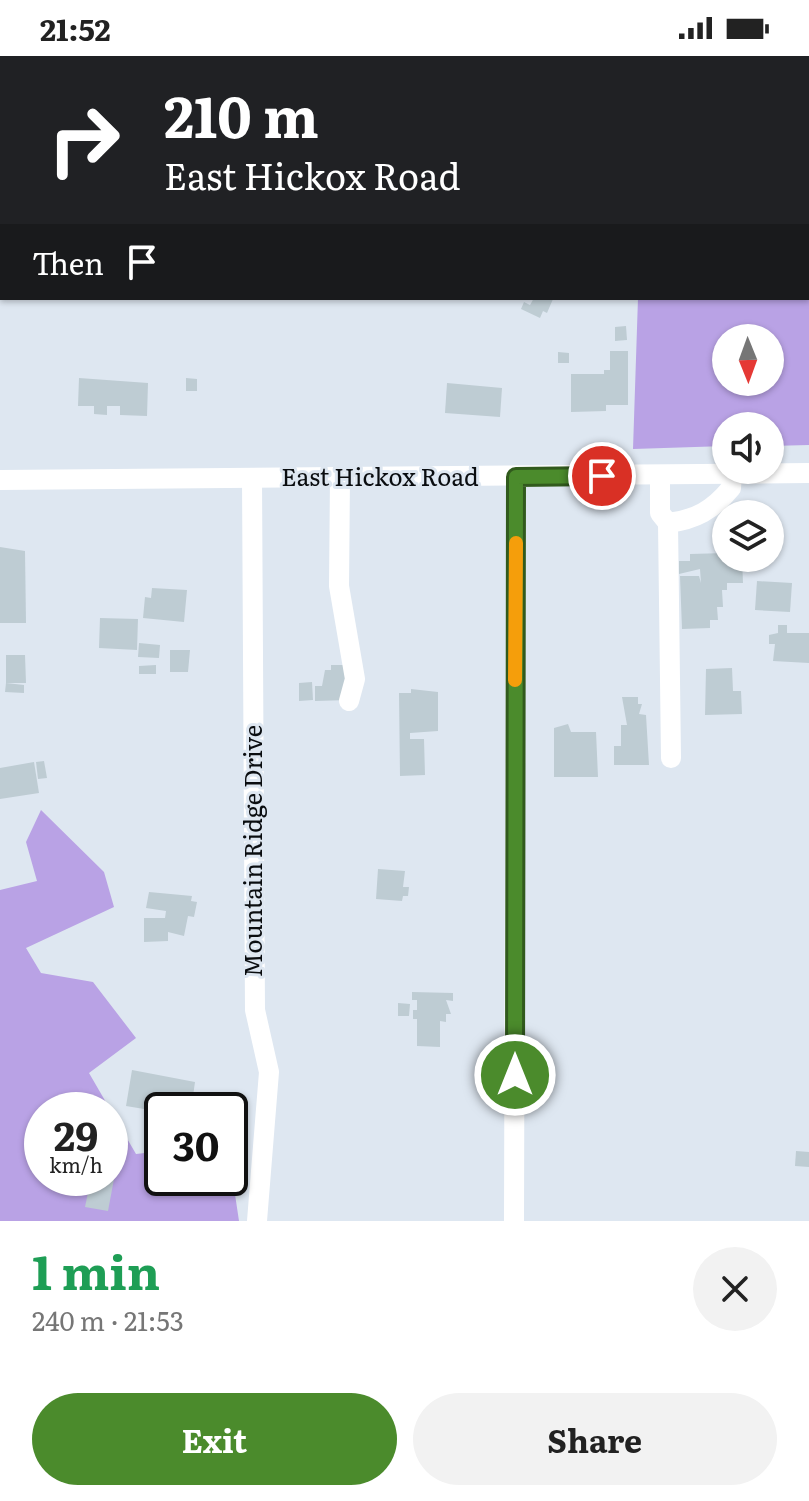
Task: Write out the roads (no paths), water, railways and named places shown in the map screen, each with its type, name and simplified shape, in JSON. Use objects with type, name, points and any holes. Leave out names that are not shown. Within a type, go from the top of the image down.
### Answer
[{"type":"street","name":"East Hickox Road","points":[[784,473],[809,473]]},
{"type":"street","name":"East Hickox Road","points":[[0,480],[712,474]]},
{"type":"street","points":[[660,475],[660,513],[668,523],[671,758]]},
{"type":"street","points":[[340,477],[339,586],[355,679],[349,701]]},
{"type":"street","points":[[514,1221],[516,477]]},
{"type":"street","name":"Mountain Ridge Drive","points":[[252,478],[255,1010],[269,1072],[257,1221]]},
{"type":"street","points":[[668,523],[689,520],[707,512],[731,488],[731,484]]}]
